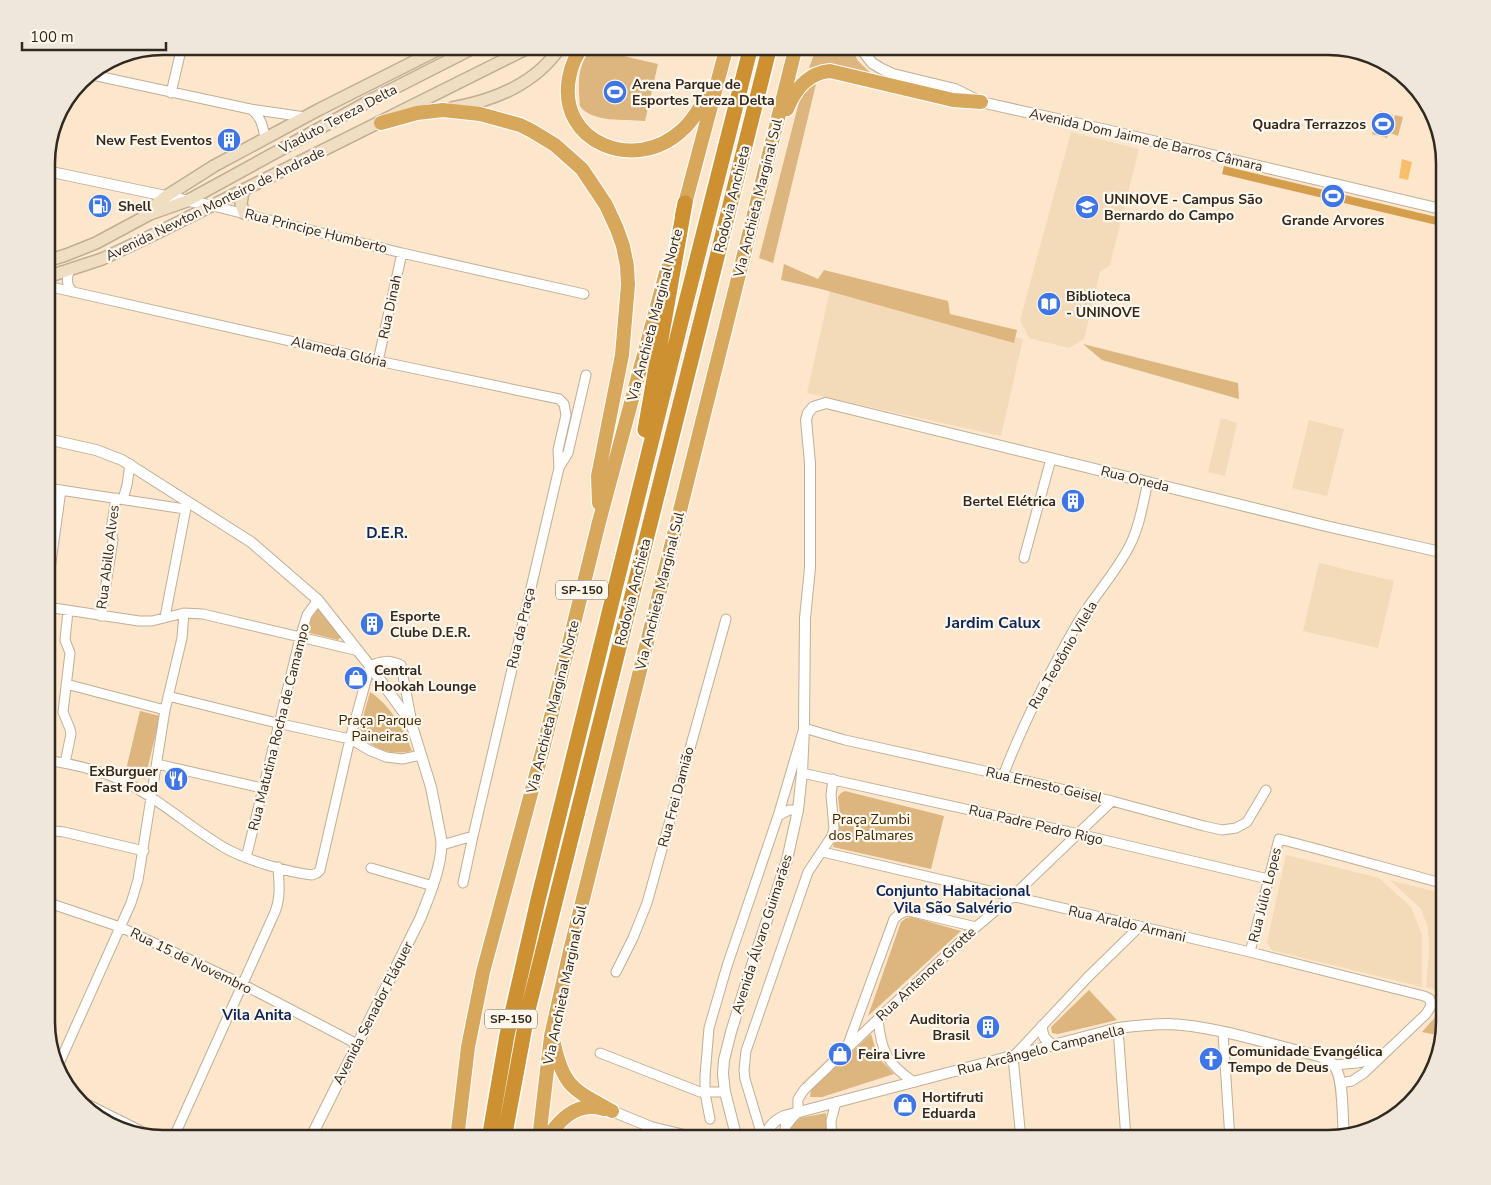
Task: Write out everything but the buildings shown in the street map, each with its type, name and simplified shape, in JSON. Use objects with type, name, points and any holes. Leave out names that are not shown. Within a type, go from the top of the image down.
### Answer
[{"type":"highway","points":[[577,55],[570,72],[568,88],[570,108],[584,131],[607,146],[622,151],[647,150],[677,135],[695,115],[721,68]]},
{"type":"highway","name":"Via Anchieta Marginal Norte","points":[[458,1130],[468,1047],[482,972],[543,749],[599,522],[725,55]]},
{"type":"highway","name":"Rodovia Anchieta","points":[[491,1130],[507,1035],[538,900],[749,55]]},
{"type":"highway","name":"Rodovia Anchieta","points":[[506,1130],[528,1010],[768,55]]},
{"type":"highway","name":"Via Anchieta Marginal Sul","points":[[540,1130],[552,1034],[585,888],[793,55]]},
{"type":"highway","points":[[790,67],[798,55]]},
{"type":"highway","points":[[770,149],[788,105],[797,89],[812,76],[826,72],[844,74],[953,100],[981,102]]},
{"type":"highway","points":[[381,123],[417,113],[443,110],[480,114],[507,120],[532,130],[555,145],[582,169],[606,205],[623,246],[627,266],[627,306],[622,355],[598,476],[599,522]]},
{"type":"highway","points":[[611,609],[619,540],[643,442],[685,203]]},
{"type":"highway","points":[[552,1034],[559,1065],[566,1081],[574,1089],[612,1112]]},
{"type":"highway","points":[[553,1130],[564,1116],[577,1109],[595,1107],[612,1112]]},
{"type":"main road","name":"Avenida Newton Monteiro de Andrade","points":[[150,214],[152,208],[165,197],[214,166],[305,116],[428,55]]},
{"type":"main road","name":"Viaduto Tereza Delta","points":[[186,201],[460,55]]},
{"type":"main road","name":"Viaduto Tereza Delta","points":[[381,123],[514,55]]},
{"type":"main road","points":[[443,110],[490,100],[515,89],[541,70],[554,55]]},
{"type":"main road","name":"Avenida Newton Monteiro de Andrade","points":[[55,274],[102,259],[381,123]]},
{"type":"main road","points":[[243,191],[241,204],[244,213]]},
{"type":"main road","name":"Avenida Newton Monteiro de Andrade","points":[[55,258],[96,243],[150,214],[186,201]]},
{"type":"street","points":[[171,93],[180,55]]},
{"type":"street","name":"Avenida Dom Jaime de Barros Câmara","points":[[866,55],[872,63],[888,72],[955,89],[981,102],[1436,208]]},
{"type":"street","points":[[99,76],[250,109],[305,116]]},
{"type":"street","points":[[250,109],[257,114],[262,122],[264,138]]},
{"type":"street","name":"Rua Principe Humberto","points":[[55,173],[244,213],[584,294]]},
{"type":"street","name":"Rua Dinah","points":[[378,361],[402,252]]},
{"type":"street","points":[[70,270],[67,280],[72,292]]},
{"type":"street","name":"Alameda Glória","points":[[55,288],[561,400],[564,404],[566,415],[558,450],[559,468]]},
{"type":"street","name":"Rua da Praça","points":[[463,883],[472,836],[559,468],[568,453],[586,375]]},
{"type":"street","name":"Rua Oneda","points":[[826,403],[1326,526],[1436,551]]},
{"type":"street","name":"Avenida Álvaro Guimarães","points":[[735,1130],[725,1092],[723,1074],[728,1040],[787,860],[798,810],[804,728],[805,618],[810,568],[810,463],[806,420],[808,413],[813,407],[826,403]]},
{"type":"street","points":[[55,441],[96,450],[130,464],[186,505],[251,542],[318,600],[402,708],[413,730]]},
{"type":"street","points":[[1024,558],[1051,459]]},
{"type":"street","name":"Rua Abillo Alves","points":[[100,616],[113,540],[110,530],[119,499],[127,485],[130,464]]},
{"type":"street","name":"Rua Teotônio Vilela","points":[[1003,776],[1031,710],[1078,622],[1132,543],[1148,482]]},
{"type":"street","points":[[55,489],[119,499],[186,505]]},
{"type":"street","points":[[55,530],[61,490]]},
{"type":"street","points":[[165,617],[186,505]]},
{"type":"street","name":"Rua Matutina Rocha de Camampo","points":[[246,858],[300,638],[307,614],[318,600]]},
{"type":"street","points":[[55,609],[139,621],[152,621],[184,613],[203,614],[359,651]]},
{"type":"street","points":[[66,763],[71,734],[63,712],[70,653],[65,640],[68,611]]},
{"type":"street","points":[[61,1058],[131,902],[138,880],[165,710],[182,638],[184,613]]},
{"type":"street","name":"Rua Frei Damião","points":[[616,972],[636,930],[646,902],[726,619]]},
{"type":"street","points":[[55,761],[110,775],[130,785],[225,848],[246,858],[278,867],[312,874],[317,873],[320,870],[350,739],[370,666],[379,661],[391,660],[401,665],[413,730],[431,787],[442,845],[472,836]]},
{"type":"street","points":[[66,684],[165,710]]},
{"type":"street","points":[[168,696],[278,724],[350,739],[386,757],[402,759],[421,755]]},
{"type":"street","name":"Avenida Álvaro Guimarães","points":[[710,1119],[705,1093],[705,1060],[709,1028],[727,966],[778,816],[804,728]]},
{"type":"street","name":"Rua Ernesto Geisel","points":[[804,728],[845,740],[1112,801],[1222,830],[1236,828],[1247,822],[1266,790]]},
{"type":"street","points":[[157,764],[262,788]]},
{"type":"street","name":"Rua Padre Pedro Rigo","points":[[802,773],[1079,834],[1268,880]]},
{"type":"street","name":"Avenida Álvaro Guimarães","points":[[762,1130],[744,1070],[746,1051],[808,872],[832,836],[834,828],[831,795],[833,779]]},
{"type":"street","name":"Rua Antenore Grotte","points":[[797,1113],[801,1093],[976,927],[1012,897],[1112,801]]},
{"type":"street","points":[[778,816],[789,810],[798,810]]},
{"type":"street","points":[[55,831],[144,851]]},
{"type":"street","name":"Rua Júlio Lopes","points":[[1250,952],[1279,839],[1337,853],[1375,866],[1436,882]]},
{"type":"street","name":"Avenida Senador Fláquer","points":[[314,1130],[420,919],[433,886],[442,845]]},
{"type":"street","name":"Rua Araldo Armani","points":[[823,852],[1250,952],[1430,999],[1431,1006],[1426,1014],[1379,1058]]},
{"type":"street","points":[[177,1130],[278,903],[280,891],[278,867]]},
{"type":"street","points":[[371,868],[433,886]]},
{"type":"street","name":"Rua 15 de Novembro","points":[[55,905],[120,926],[242,984],[357,1044]]},
{"type":"street","points":[[846,1050],[894,919],[898,915],[909,911],[976,927]]},
{"type":"street","points":[[1019,1130],[1013,1057],[1086,978],[1139,927]]},
{"type":"street","points":[[878,1019],[880,1039],[887,1058],[898,1070],[914,1082]]},
{"type":"street","name":"Rua Arcângelo Campanella","points":[[768,1130],[773,1122],[784,1116],[1118,1028],[1149,1024],[1169,1024],[1223,1033],[1319,1056],[1334,1065]]},
{"type":"street","points":[[1042,1026],[1044,1039],[1055,1046]]},
{"type":"street","points":[[1118,1028],[1125,1130]]},
{"type":"street","points":[[1223,1033],[1229,1130]]},
{"type":"street","points":[[600,1053],[696,1091],[705,1093],[725,1092]]},
{"type":"street","points":[[1344,1129],[1340,1083],[1334,1065],[1357,1063],[1379,1058]]},
{"type":"street","points":[[1340,1083],[1357,1079],[1379,1058]]},
{"type":"street","points":[[832,1130],[831,1121],[836,1102]]},
{"type":"street","points":[[101,1111],[124,1123]]},
{"type":"street","points":[[612,1112],[664,1130]]},
{"type":"street","points":[[785,1130],[786,1125],[797,1113]]},
{"type":"shaded area","name":"UNINOVE - Campus São Bernardo do Campo","points":[[1071,132],[1139,149],[1110,265],[1100,272],[1084,339],[1069,348],[1029,338],[1020,320]]},
{"type":"shaded area","points":[[1402,159],[1412,162],[1408,180],[1399,178]]},
{"type":"shaded area","name":"Grande Arvores","points":[[1224,166],[1436,217],[1436,225],[1222,174]]},
{"type":"shaded area","points":[[830,290],[1023,339],[1001,436],[807,393]]},
{"type":"shaded area","points":[[1221,418],[1237,423],[1225,476],[1208,472]]},
{"type":"shaded area","points":[[1309,420],[1344,429],[1327,496],[1292,488]]},
{"type":"shaded area","points":[[1319,563],[1394,581],[1378,648],[1303,631]]},
{"type":"shaded area","points":[[1286,855],[1379,878],[1411,907],[1422,935],[1422,987],[1271,950],[1267,942]]},
{"type":"shaded area","points":[[1390,880],[1436,892],[1436,990],[1426,987],[1429,951],[1428,928],[1421,909]]},
{"type":"shaded area","name":"Feira Livre","points":[[890,1001],[898,1010],[808,1090],[801,1083]]},
{"type":"green space","name":"Arena Parque de Esportes Tereza Delta","points":[[586,55],[619,55],[658,64],[645,121],[601,118],[585,111],[580,106],[579,82]]},
{"type":"green space","points":[[814,55],[855,55],[858,61],[874,76],[835,65],[809,68]]},
{"type":"green space","points":[[816,84],[773,263],[759,258],[802,90]]},
{"type":"green space","name":"Quadra Terrazzos","points":[[1380,111],[1393,115],[1387,138],[1372,134]]},
{"type":"green space","points":[[1395,115],[1403,117],[1398,136],[1390,133]]},
{"type":"green space","points":[[784,264],[818,279],[824,270],[948,301],[950,314],[1017,330],[1014,343],[821,289],[781,280]]},
{"type":"green space","points":[[1083,344],[1238,383],[1239,399],[1102,360]]},
{"type":"green space","points":[[316,605],[342,636],[338,640],[306,632]]},
{"type":"green space","name":"Praça Parque Paineiras","points":[[370,692],[396,718],[412,751],[389,752],[371,744],[358,735]]},
{"type":"green space","points":[[140,711],[160,716],[145,779],[125,774]]},
{"type":"green space","name":"Praça Zumbi dos Palmares","points":[[845,791],[944,816],[931,869],[833,847],[840,813],[838,797]]},
{"type":"green space","points":[[912,917],[961,931],[868,1016],[901,922],[906,918]]},
{"type":"green space","points":[[1089,990],[1117,1020],[1058,1034],[1052,1033],[1051,1027]]},
{"type":"green space","points":[[1436,1016],[1435,1035],[1422,1032]]},
{"type":"green space","points":[[871,1034],[878,1057],[894,1074],[822,1097],[810,1097],[811,1090]]},
{"type":"green space","points":[[826,1113],[827,1130],[789,1130],[789,1127],[800,1118]]},
{"type":"place","name":"Arena Parque de Esportes Tereza Delta","points":[[615,92]]},
{"type":"place","name":"Quadra Terrazzos","points":[[1383,124]]},
{"type":"place","name":"New Fest Eventos","points":[[229,140]]},
{"type":"place","name":"Grande Arvores","points":[[1333,196]]},
{"type":"place","name":"Shell","points":[[100,206]]},
{"type":"place","name":"UNINOVE - Campus São Bernardo do Campo","points":[[1087,207]]},
{"type":"place","name":"Biblioteca - UNINOVE","points":[[1049,304]]},
{"type":"place","name":"Bertel Elétrica","points":[[1073,501]]},
{"type":"place","name":"Esporte Clube D.E.R.","points":[[372,624]]},
{"type":"place","name":"Central Hookah Lounge","points":[[356,678]]},
{"type":"place","name":"ExBurguer Fast Food","points":[[176,779]]},
{"type":"place","name":"Auditoria Brasil","points":[[988,1027]]},
{"type":"place","name":"Feira Livre","points":[[840,1054]]},
{"type":"place","name":"Comunidade Evangélica Tempo de Deus","points":[[1211,1059]]},
{"type":"place","name":"Hortifruti Eduarda","points":[[905,1105]]},
{"type":"district","name":"D.E.R.","points":[[387,533]]},
{"type":"district","name":"Jardim Calux","points":[[993,623]]},
{"type":"district","name":"Conjunto Habitacional Vila São Salvério","points":[[953,900]]},
{"type":"district","name":"Vila Anita","points":[[257,1015]]}]
